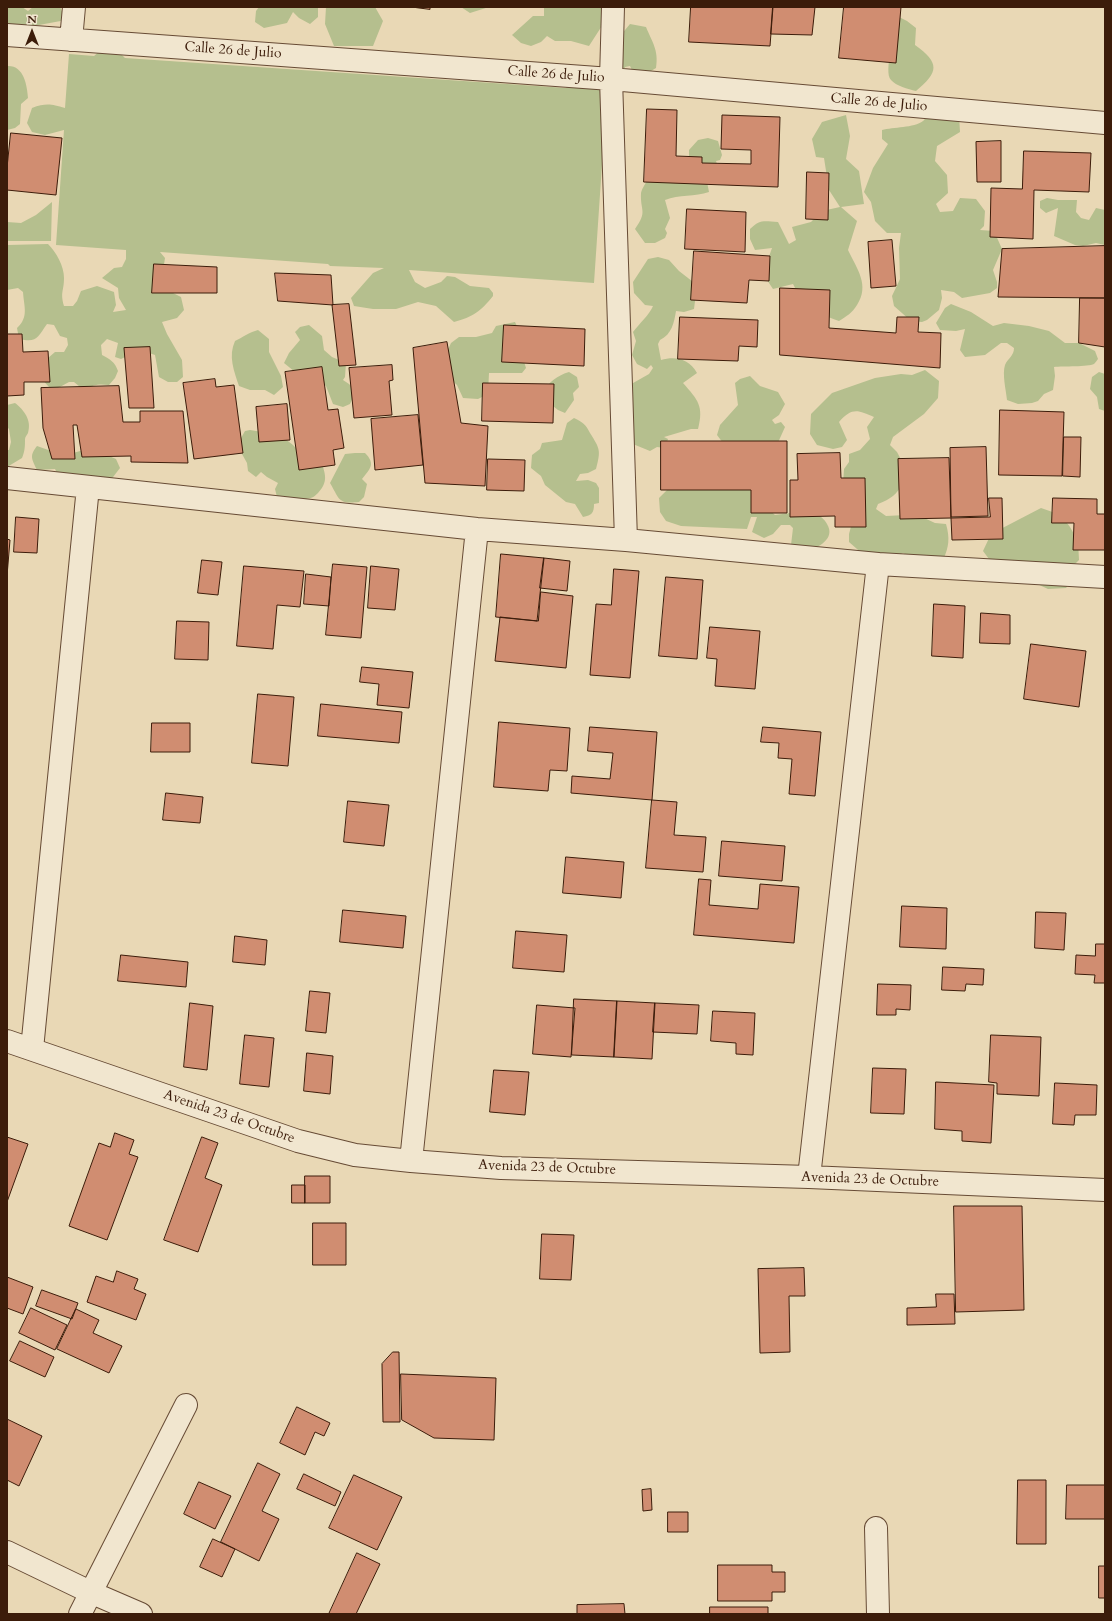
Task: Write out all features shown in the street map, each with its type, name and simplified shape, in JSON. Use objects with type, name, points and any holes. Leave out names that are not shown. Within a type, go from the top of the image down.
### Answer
[{"type":"street","points":[[70,40],[74,7]]},
{"type":"street","points":[[613,7],[611,79],[626,540]]},
{"type":"street","name":"Calle 26 de Julio","points":[[7,35],[611,79],[1105,123]]},
{"type":"street","points":[[7,478],[476,529],[626,540],[878,564],[1105,577]]},
{"type":"street","points":[[32,1049],[88,487]]},
{"type":"street","points":[[411,1161],[476,529]]},
{"type":"street","points":[[809,1177],[878,564]]},
{"type":"street","name":"Avenida 23 de Octubre","points":[[7,1040],[298,1141],[355,1155],[502,1168],[809,1177],[1105,1190]]},
{"type":"street","points":[[80,1614],[186,1405]]},
{"type":"street","points":[[876,1528],[878,1614]]},
{"type":"street","points":[[7,1552],[90,1592],[141,1614]]},
{"type":"green space","points":[[7,7],[22,7],[28,11],[33,7],[60,7],[66,20],[39,25],[7,25]]},
{"type":"green space","points":[[259,7],[318,7],[318,17],[310,24],[299,18],[293,12],[287,23],[264,28],[255,22],[256,11]]},
{"type":"green space","points":[[326,7],[375,7],[383,21],[373,46],[334,46],[325,24]]},
{"type":"green space","points":[[461,7],[489,7],[470,13]]},
{"type":"green space","points":[[544,7],[602,7],[607,18],[589,46],[571,41],[555,41],[547,36],[541,42],[531,46],[521,43],[512,35],[533,16],[544,16]]},
{"type":"green space","points":[[899,17],[916,28],[915,45],[929,57],[934,68],[929,78],[916,91],[896,84],[891,80],[889,75],[889,60]]},
{"type":"green space","points":[[630,24],[646,27],[656,51],[656,68],[651,71],[649,80],[637,80],[630,66],[625,67],[624,72],[612,66],[615,42]]},
{"type":"green space","points":[[100,51],[120,53],[125,58],[566,88],[574,75],[607,91],[594,283],[409,270],[415,282],[425,288],[441,282],[447,276],[455,277],[470,286],[489,288],[493,293],[493,296],[485,306],[472,316],[454,322],[436,306],[418,302],[396,309],[373,309],[354,306],[351,298],[373,273],[384,268],[330,266],[328,264],[160,252],[165,258],[161,284],[167,290],[181,297],[184,310],[177,318],[162,322],[182,360],[183,377],[177,382],[168,382],[159,377],[155,355],[140,350],[121,359],[115,357],[118,343],[107,339],[101,345],[102,355],[112,361],[118,371],[115,378],[109,385],[96,385],[85,391],[74,382],[69,382],[58,388],[49,387],[39,376],[40,365],[55,352],[64,352],[68,345],[67,338],[60,336],[54,325],[47,324],[41,333],[33,340],[19,339],[17,328],[23,320],[25,312],[23,292],[18,288],[7,290],[7,245],[48,244],[57,255],[63,269],[64,282],[62,298],[64,306],[73,306],[81,291],[97,286],[114,292],[116,305],[113,312],[126,310],[119,298],[118,288],[102,278],[114,268],[122,267],[126,259],[126,250],[56,245],[64,130],[45,135],[32,132],[27,123],[32,108],[41,105],[48,105],[65,108],[69,54],[94,56]]},
{"type":"green space","points":[[7,66],[13,67],[21,72],[27,87],[28,98],[21,104],[20,124],[15,128],[7,130]]},
{"type":"green space","points":[[928,113],[959,115],[960,132],[937,146],[935,161],[947,175],[948,193],[936,204],[940,212],[953,211],[960,198],[976,199],[985,211],[984,226],[980,230],[994,231],[1002,249],[993,270],[997,282],[997,288],[990,293],[962,298],[954,292],[941,290],[942,298],[939,310],[927,320],[922,322],[911,321],[894,306],[892,296],[900,279],[899,248],[901,233],[887,233],[875,221],[871,202],[864,192],[873,168],[888,144],[882,139],[882,130],[914,125],[923,121]]},
{"type":"green space","points":[[846,115],[850,136],[846,159],[859,171],[864,204],[841,207],[857,221],[848,250],[861,277],[862,291],[861,298],[855,308],[839,321],[817,312],[812,308],[797,292],[793,284],[773,289],[763,274],[772,248],[755,250],[750,239],[750,229],[762,221],[778,222],[789,244],[796,240],[792,227],[811,222],[822,211],[840,207],[829,190],[824,158],[816,157],[812,139],[822,122]]},
{"type":"green space","points":[[708,138],[718,141],[722,155],[720,160],[716,161],[717,164],[706,172],[699,160],[689,156],[689,150],[698,140]]},
{"type":"green space","points":[[648,179],[707,182],[709,192],[665,200],[670,218],[665,229],[667,233],[665,238],[655,243],[645,243],[635,229],[642,214],[641,193]]},
{"type":"green space","points":[[1047,198],[1058,200],[1077,200],[1076,212],[1081,218],[1089,220],[1096,208],[1105,210],[1105,245],[1096,243],[1083,246],[1075,245],[1054,236],[1058,208],[1046,213],[1040,208],[1040,201]]},
{"type":"green space","points":[[52,202],[51,241],[7,241],[7,222],[21,223],[36,215]]},
{"type":"green space","points":[[658,257],[669,260],[679,271],[697,285],[694,309],[684,312],[676,311],[670,331],[660,340],[658,344],[661,360],[672,358],[682,360],[690,364],[697,373],[683,383],[696,399],[700,409],[700,421],[698,429],[691,429],[664,437],[668,439],[665,448],[657,447],[650,451],[628,442],[619,391],[649,374],[653,368],[651,365],[647,369],[637,364],[632,355],[636,341],[633,332],[647,316],[653,306],[645,305],[634,293],[633,282],[648,259]]},
{"type":"green space","points":[[951,304],[971,312],[993,326],[1004,323],[1029,326],[1049,331],[1065,343],[1079,343],[1095,351],[1098,359],[1091,365],[1054,367],[1055,376],[1053,390],[1044,394],[1038,401],[1018,404],[1007,400],[1004,369],[1013,353],[1014,348],[1007,343],[1001,343],[985,355],[965,357],[960,350],[965,329],[956,331],[940,330],[936,323],[945,308]]},
{"type":"green space","points":[[515,322],[523,339],[520,349],[526,368],[522,373],[489,373],[488,394],[478,399],[463,398],[457,385],[446,375],[447,352],[451,343],[459,337],[476,337],[492,333],[496,326]]},
{"type":"green space","points":[[309,325],[322,336],[324,350],[332,357],[346,363],[345,377],[343,380],[356,391],[350,404],[343,407],[333,404],[326,386],[317,380],[300,376],[284,363],[289,353],[300,340],[295,332],[300,327]]},
{"type":"green space","points":[[258,330],[269,339],[269,352],[281,376],[283,387],[274,395],[265,390],[250,390],[239,386],[234,369],[232,352],[235,341]]},
{"type":"green space","points":[[925,370],[939,381],[938,398],[924,414],[893,437],[890,445],[897,452],[907,471],[903,483],[897,492],[889,499],[878,504],[876,509],[886,516],[906,515],[922,517],[935,523],[946,524],[948,534],[947,551],[943,560],[911,557],[903,553],[895,557],[865,556],[849,542],[849,534],[853,519],[843,484],[844,469],[849,462],[849,454],[860,450],[870,439],[867,427],[874,417],[855,411],[844,417],[839,422],[847,440],[842,447],[833,449],[817,445],[810,434],[811,414],[832,393],[875,378],[901,374],[912,375]]},
{"type":"green space","points":[[569,372],[577,377],[579,387],[573,393],[574,400],[565,413],[558,410],[543,398],[542,392],[560,375]]},
{"type":"green space","points":[[1099,372],[1105,374],[1105,411],[1099,409],[1097,397],[1090,389],[1092,377]]},
{"type":"green space","points":[[750,376],[760,386],[778,392],[785,404],[779,415],[772,420],[775,424],[781,422],[785,427],[776,447],[729,451],[717,435],[720,425],[738,405],[735,383],[740,379]]},
{"type":"green space","points":[[15,403],[26,416],[29,428],[25,438],[25,448],[22,458],[7,467],[7,450],[9,450],[11,442],[9,429],[7,427],[7,405]]},
{"type":"green space","points":[[574,418],[586,426],[599,450],[599,458],[596,469],[588,473],[580,474],[576,481],[588,480],[596,483],[599,488],[599,503],[594,504],[594,510],[592,513],[583,517],[575,504],[566,502],[545,485],[541,476],[531,468],[532,455],[540,449],[542,443],[562,440],[567,423]]},
{"type":"green space","points":[[250,430],[280,435],[293,445],[302,455],[321,460],[325,473],[325,481],[318,493],[313,497],[306,499],[304,505],[278,501],[275,489],[278,483],[261,472],[256,477],[248,471],[247,463],[237,445],[245,431]]},
{"type":"green space","points":[[37,446],[54,452],[73,453],[91,448],[116,459],[120,468],[103,490],[57,473],[55,469],[37,470],[32,455]]},
{"type":"green space","points":[[365,453],[370,460],[371,466],[362,479],[367,484],[364,497],[359,502],[347,502],[340,500],[330,483],[345,454]]},
{"type":"green space","points":[[747,480],[761,503],[775,515],[813,510],[826,522],[829,529],[828,538],[821,545],[807,552],[791,545],[793,528],[790,525],[781,525],[773,534],[764,538],[752,532],[757,517],[751,517],[747,529],[681,526],[666,521],[660,512],[659,498],[672,485]]},
{"type":"green space","points":[[1041,508],[1061,515],[1078,541],[1079,560],[1071,568],[1070,583],[1066,588],[1048,589],[992,563],[983,551],[991,534]]},
{"type":"building","points":[[412,7],[430,7],[430,9]]},
{"type":"building","points":[[691,7],[773,7],[770,46],[689,42]]},
{"type":"building","points":[[773,7],[815,7],[812,35],[771,34]]},
{"type":"building","points":[[844,7],[901,7],[896,63],[839,58]]},
{"type":"building","points":[[647,109],[677,110],[676,156],[702,157],[702,163],[751,164],[751,150],[721,149],[722,115],[780,117],[778,187],[644,182]]},
{"type":"building","points":[[11,133],[62,138],[56,195],[7,190],[7,168]]},
{"type":"building","points":[[1001,141],[1001,182],[977,182],[976,142]]},
{"type":"building","points":[[1024,151],[1091,153],[1089,192],[1034,190],[1033,239],[990,237],[991,188],[1022,189]]},
{"type":"building","points":[[807,172],[829,173],[828,220],[806,219]]},
{"type":"building","points":[[687,209],[746,212],[745,252],[685,249]]},
{"type":"building","points":[[892,240],[896,286],[871,288],[868,242]]},
{"type":"building","points":[[1105,246],[1105,298],[998,297],[1002,249]]},
{"type":"building","points":[[694,251],[770,256],[769,281],[749,280],[747,303],[691,300]]},
{"type":"building","points":[[154,264],[217,267],[217,293],[152,293]]},
{"type":"building","points":[[275,273],[331,275],[333,305],[278,301]]},
{"type":"building","points":[[780,288],[830,290],[829,328],[896,333],[897,317],[919,317],[918,332],[941,333],[940,368],[780,355]]},
{"type":"building","points":[[1080,298],[1105,298],[1105,347],[1079,343]]},
{"type":"building","points":[[349,304],[356,365],[339,366],[332,305]]},
{"type":"building","points":[[680,317],[758,320],[757,347],[739,346],[738,361],[678,359]]},
{"type":"building","points":[[504,325],[585,329],[584,366],[502,362]]},
{"type":"building","points":[[7,334],[22,334],[23,352],[48,351],[50,382],[24,382],[24,395],[7,396]]},
{"type":"building","points":[[447,342],[461,423],[488,426],[485,486],[425,483],[413,348]]},
{"type":"building","points":[[150,347],[154,408],[129,408],[124,348]]},
{"type":"building","points":[[392,365],[393,380],[389,381],[392,415],[354,418],[349,368]]},
{"type":"building","points":[[322,367],[328,410],[338,409],[344,448],[333,450],[335,465],[299,470],[285,372]]},
{"type":"building","points":[[215,379],[216,387],[234,385],[243,453],[194,459],[183,383]]},
{"type":"building","points":[[483,383],[554,384],[553,423],[482,421]]},
{"type":"building","points":[[119,386],[123,422],[140,422],[140,411],[183,411],[188,463],[131,462],[131,456],[82,457],[77,425],[73,425],[75,459],[52,459],[43,428],[41,388]]},
{"type":"building","points":[[287,404],[290,440],[259,442],[256,407]]},
{"type":"building","points":[[1000,410],[1064,412],[1062,476],[999,475]]},
{"type":"building","points":[[418,415],[423,465],[375,470],[371,419]]},
{"type":"building","points":[[1064,437],[1081,437],[1080,477],[1063,476]]},
{"type":"building","points":[[661,441],[787,441],[787,513],[751,513],[751,490],[661,490]]},
{"type":"building","points":[[986,447],[988,516],[951,517],[950,448]]},
{"type":"building","points":[[840,453],[841,478],[865,478],[866,527],[835,527],[835,516],[790,517],[790,480],[798,480],[797,454]]},
{"type":"building","points":[[949,458],[951,518],[900,519],[898,459]]},
{"type":"building","points":[[488,459],[525,460],[524,491],[487,490]]},
{"type":"building","points":[[989,498],[1002,498],[1003,539],[952,540],[951,518],[990,517]]},
{"type":"building","points":[[1053,498],[1097,499],[1097,514],[1105,514],[1105,550],[1073,550],[1074,523],[1052,523]]},
{"type":"building","points":[[16,517],[39,519],[37,553],[14,552]]},
{"type":"building","points":[[7,539],[10,540],[7,576]]},
{"type":"building","points":[[501,554],[544,558],[537,621],[496,617]]},
{"type":"building","points":[[544,558],[570,561],[567,591],[540,588]]},
{"type":"building","points":[[202,560],[222,562],[218,595],[198,593]]},
{"type":"building","points":[[333,564],[367,567],[361,638],[326,635]]},
{"type":"building","points":[[244,566],[304,571],[300,607],[277,605],[273,649],[237,646]]},
{"type":"building","points":[[371,566],[399,569],[395,610],[368,608]]},
{"type":"building","points":[[614,569],[639,571],[630,678],[590,675],[596,604],[611,605]]},
{"type":"building","points":[[306,574],[331,577],[329,606],[304,604]]},
{"type":"building","points":[[666,577],[703,580],[697,659],[659,656]]},
{"type":"building","points":[[541,592],[573,596],[566,668],[495,661],[500,617],[538,621]]},
{"type":"building","points":[[934,604],[965,606],[963,658],[932,656]]},
{"type":"building","points":[[981,613],[1010,615],[1010,644],[980,643]]},
{"type":"building","points":[[177,621],[209,622],[208,660],[175,659]]},
{"type":"building","points":[[710,627],[760,631],[755,689],[715,686],[717,659],[707,658]]},
{"type":"building","points":[[1031,644],[1086,651],[1079,707],[1024,699]]},
{"type":"building","points":[[362,667],[413,672],[409,708],[377,705],[379,684],[360,682]]},
{"type":"building","points":[[258,694],[294,697],[288,766],[252,763]]},
{"type":"building","points":[[321,704],[402,712],[399,743],[318,736]]},
{"type":"building","points":[[499,722],[570,728],[567,771],[550,770],[548,791],[494,787]]},
{"type":"building","points":[[152,723],[190,723],[190,752],[151,752]]},
{"type":"building","points":[[590,727],[657,732],[652,800],[571,793],[572,776],[610,779],[613,753],[588,751]]},
{"type":"building","points":[[763,727],[821,732],[815,796],[789,794],[792,759],[778,758],[779,743],[761,742]]},
{"type":"building","points":[[166,793],[203,797],[200,823],[163,820]]},
{"type":"building","points":[[652,800],[677,802],[674,835],[706,837],[703,872],[646,868]]},
{"type":"building","points":[[348,801],[389,805],[384,846],[344,842]]},
{"type":"building","points":[[722,841],[785,846],[782,881],[719,876]]},
{"type":"building","points":[[566,857],[624,862],[621,898],[563,893]]},
{"type":"building","points":[[699,879],[711,880],[709,905],[758,909],[760,884],[799,887],[794,943],[694,935]]},
{"type":"building","points":[[902,906],[947,908],[946,949],[900,947]]},
{"type":"building","points":[[343,910],[406,916],[403,948],[340,942]]},
{"type":"building","points":[[1036,912],[1066,913],[1064,950],[1035,948]]},
{"type":"building","points":[[516,931],[567,935],[564,972],[513,968]]},
{"type":"building","points":[[235,936],[267,940],[265,965],[233,962]]},
{"type":"building","points":[[1096,944],[1105,944],[1105,983],[1094,983],[1095,975],[1075,974],[1076,955],[1095,956]]},
{"type":"building","points":[[121,955],[188,962],[186,987],[118,981]]},
{"type":"building","points":[[943,967],[984,969],[983,985],[966,984],[965,991],[942,990]]},
{"type":"building","points":[[878,984],[911,985],[910,1010],[896,1009],[896,1015],[877,1015]]},
{"type":"building","points":[[310,991],[330,993],[326,1033],[306,1031]]},
{"type":"building","points":[[574,999],[617,1001],[614,1057],[572,1055]]},
{"type":"building","points":[[617,1001],[655,1003],[652,1059],[614,1057]]},
{"type":"building","points":[[190,1003],[213,1006],[207,1070],[184,1067]]},
{"type":"building","points":[[655,1003],[699,1005],[697,1034],[653,1032]]},
{"type":"building","points":[[537,1005],[575,1008],[571,1057],[533,1054]]},
{"type":"building","points":[[713,1011],[755,1013],[753,1055],[736,1054],[736,1043],[711,1041]]},
{"type":"building","points":[[245,1035],[274,1038],[269,1087],[240,1084]]},
{"type":"building","points":[[991,1035],[1041,1037],[1039,1096],[997,1094],[997,1083],[989,1082]]},
{"type":"building","points":[[307,1053],[333,1056],[330,1094],[304,1091]]},
{"type":"building","points":[[873,1068],[906,1069],[904,1114],[871,1113]]},
{"type":"building","points":[[494,1070],[529,1072],[525,1115],[490,1112]]},
{"type":"building","points":[[936,1082],[994,1085],[991,1143],[962,1141],[962,1131],[935,1129]]},
{"type":"building","points":[[1055,1083],[1097,1085],[1096,1115],[1075,1115],[1074,1125],[1053,1124]]},
{"type":"building","points":[[115,1133],[134,1140],[129,1154],[138,1157],[107,1240],[69,1226],[99,1143],[110,1147]]},
{"type":"building","points":[[7,1137],[28,1144],[7,1202]]},
{"type":"building","points":[[202,1137],[218,1143],[205,1178],[222,1185],[198,1252],[164,1240]]},
{"type":"building","points":[[305,1176],[330,1176],[330,1203],[305,1203]]},
{"type":"building","points":[[292,1185],[305,1185],[305,1203],[292,1203]]},
{"type":"building","points":[[954,1206],[1022,1206],[1024,1310],[956,1312]]},
{"type":"building","points":[[313,1223],[346,1223],[346,1265],[313,1265]]},
{"type":"building","points":[[542,1234],[574,1235],[571,1280],[540,1279]]},
{"type":"building","points":[[804,1268],[805,1296],[789,1296],[790,1352],[760,1353],[758,1269]]},
{"type":"building","points":[[117,1271],[138,1279],[134,1289],[146,1294],[136,1320],[87,1302],[96,1276],[113,1282]]},
{"type":"building","points":[[7,1277],[33,1287],[23,1314],[7,1308]]},
{"type":"building","points":[[42,1290],[78,1303],[72,1319],[36,1306]]},
{"type":"building","points":[[936,1294],[954,1294],[955,1324],[907,1325],[907,1308],[936,1307]]},
{"type":"building","points":[[31,1308],[67,1325],[55,1350],[19,1333]]},
{"type":"building","points":[[76,1309],[99,1320],[93,1333],[122,1346],[109,1373],[57,1349]]},
{"type":"building","points":[[20,1341],[54,1357],[45,1377],[10,1361]]},
{"type":"building","points":[[393,1352],[399,1352],[400,1422],[383,1422],[382,1364]]},
{"type":"building","points":[[401,1374],[496,1378],[494,1440],[434,1438],[402,1420]]},
{"type":"building","points":[[297,1407],[330,1423],[324,1436],[315,1432],[305,1455],[280,1443]]},
{"type":"building","points":[[7,1419],[42,1436],[19,1486],[7,1480]]},
{"type":"building","points":[[258,1463],[280,1474],[262,1511],[279,1519],[259,1561],[221,1542]]},
{"type":"building","points":[[304,1474],[341,1492],[335,1506],[297,1489]]},
{"type":"building","points":[[354,1475],[402,1497],[377,1550],[329,1528]]},
{"type":"building","points":[[1018,1480],[1046,1480],[1046,1544],[1017,1544]]},
{"type":"building","points":[[199,1482],[231,1496],[215,1529],[184,1514]]},
{"type":"building","points":[[1067,1485],[1105,1485],[1105,1519],[1066,1519]]},
{"type":"building","points":[[651,1489],[652,1510],[643,1511],[642,1490]]},
{"type":"building","points":[[668,1512],[688,1512],[688,1532],[668,1532]]},
{"type":"building","points":[[213,1539],[235,1549],[222,1577],[200,1567]]},
{"type":"building","points":[[357,1553],[380,1564],[356,1614],[329,1614]]},
{"type":"building","points":[[718,1565],[772,1565],[772,1572],[785,1572],[785,1592],[772,1592],[772,1601],[718,1601]]},
{"type":"building","points":[[1099,1566],[1105,1566],[1105,1598],[1099,1598]]},
{"type":"building","points":[[624,1604],[625,1614],[577,1614],[577,1605]]},
{"type":"building","points":[[710,1607],[768,1607],[768,1614],[710,1614]]}]
